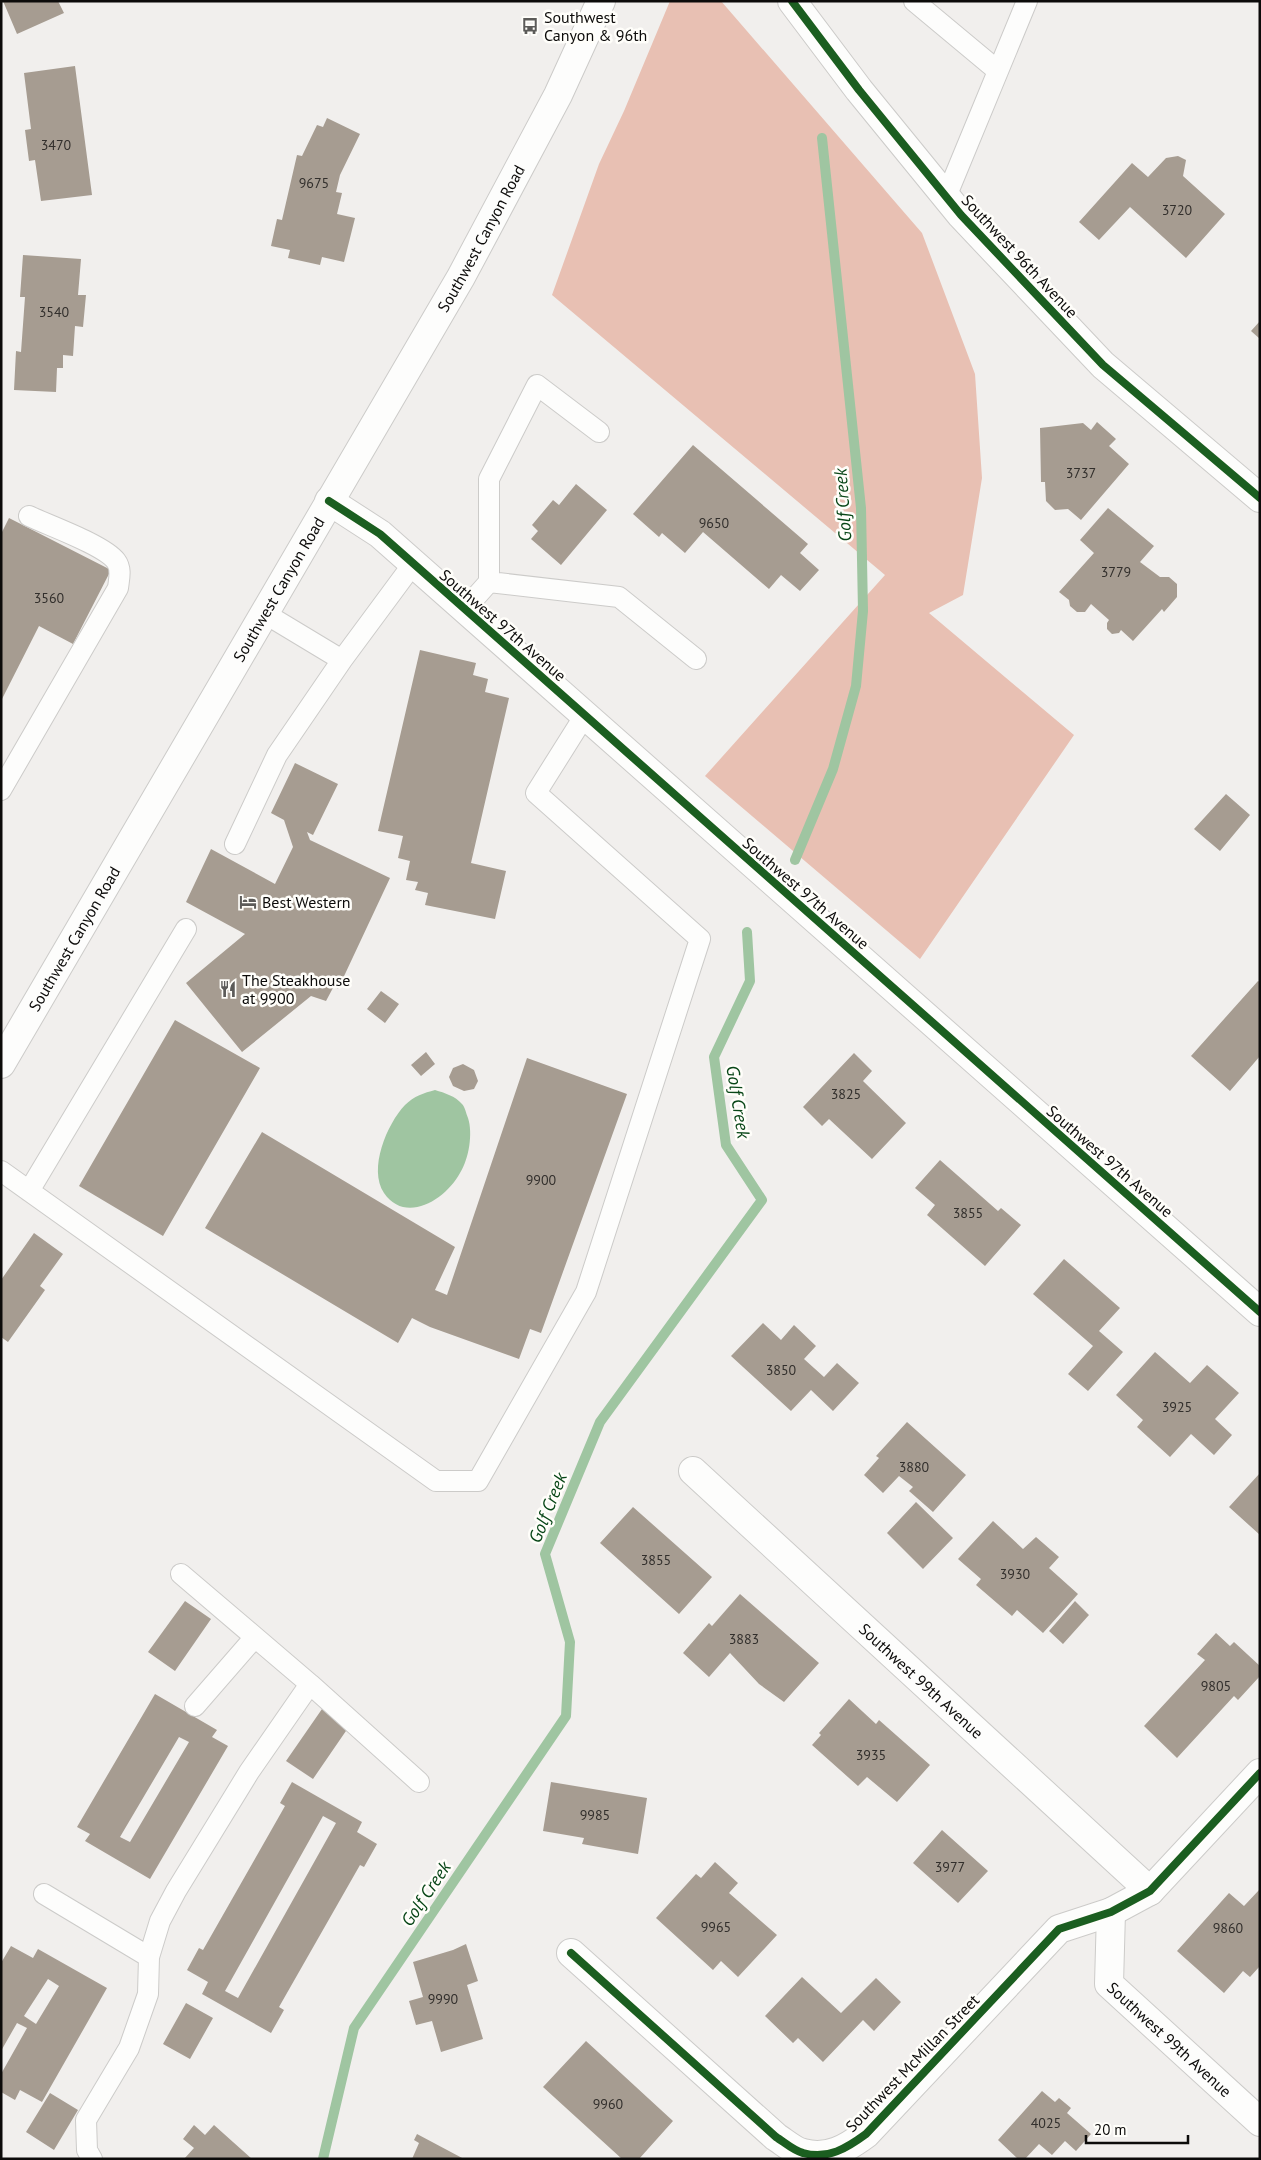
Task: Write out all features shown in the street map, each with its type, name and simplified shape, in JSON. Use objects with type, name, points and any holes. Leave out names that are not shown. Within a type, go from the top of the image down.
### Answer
[{"type":"street","name":"Southwest Canyon Road","points":[[1,1064],[461,277],[506,196],[558,95],[601,1]]},
{"type":"street","name":"Southwest 96th Avenue","points":[[792,1],[859,90],[961,215],[1103,364],[1260,498]]},
{"type":"street","name":"Southwest 97th Avenue","points":[[330,501],[370,527],[465,609],[1260,1312]]},
{"type":"street","name":"Southwest 99th Avenue","points":[[693,1471],[1150,1891]]},
{"type":"street","name":"Southwest McMillan Street","points":[[572,1953],[776,2137],[802,2153],[827,2156],[850,2153],[1059,1929],[1110,1912],[1150,1891],[1260,1773]]},
{"type":"street","name":"Southwest 99th Avenue","points":[[1110,1912],[1109,1984],[1260,2122]]},
{"type":"lane","points":[[914,1],[998,72]]},
{"type":"lane","points":[[946,197],[1027,1]]},
{"type":"lane","points":[[465,609],[489,582],[489,480],[537,385],[599,432]]},
{"type":"lane","points":[[1,790],[118,588],[120,572],[116,561],[98,547],[29,516]]},
{"type":"lane","points":[[235,844],[277,755],[342,660],[413,564]]},
{"type":"lane","points":[[489,582],[619,597],[696,659]]},
{"type":"lane","points":[[264,613],[342,660]]},
{"type":"lane","points":[[1,1171],[436,1481],[478,1481],[586,1292],[700,939],[536,792],[585,715]]},
{"type":"lane","points":[[29,1191],[186,930]]},
{"type":"lane","points":[[180,1574],[310,1684],[419,1782]]},
{"type":"lane","points":[[195,1706],[255,1637]]},
{"type":"lane","points":[[92,2159],[87,2150],[86,2120],[129,2048],[148,1994],[149,1957],[160,1921],[176,1891],[249,1772],[310,1684]]},
{"type":"lane","points":[[44,1894],[149,1957]]},
{"type":"shaded area","points":[[670,1],[721,1],[922,233],[975,374],[982,478],[963,595],[929,613],[1074,735],[920,959],[705,776],[885,575],[552,295],[599,164],[624,111]]},
{"type":"shaded area","points":[[435,1090],[453,1097],[464,1107],[470,1131],[468,1153],[460,1173],[445,1192],[425,1205],[414,1208],[403,1207],[393,1202],[384,1193],[380,1183],[378,1172],[382,1147],[392,1123],[405,1105],[416,1097]]},
{"type":"building","points":[[3,1],[58,1],[64,13],[17,34]]},
{"type":"building","points":[[75,66],[92,195],[41,201],[35,160],[29,161],[25,130],[31,129],[24,73]]},
{"type":"building","points":[[327,118],[360,134],[340,175],[336,192],[342,193],[337,214],[355,218],[344,262],[322,257],[320,265],[288,258],[290,250],[271,246],[277,219],[282,220],[297,155],[302,156],[317,125],[323,127]]},
{"type":"building","points":[[1178,156],[1186,160],[1183,176],[1225,214],[1186,258],[1130,207],[1099,240],[1079,222],[1132,163],[1148,177],[1166,158]]},
{"type":"building","points":[[23,255],[81,259],[78,295],[86,295],[83,327],[75,326],[73,356],[63,355],[63,368],[57,368],[56,392],[14,390],[16,351],[21,352],[25,297],[20,297]]},
{"type":"building","points":[[1260,321],[1260,339],[1251,331]]},
{"type":"building","points":[[1097,422],[1116,439],[1109,446],[1129,464],[1081,520],[1068,509],[1055,510],[1046,501],[1045,482],[1041,482],[1040,428],[1083,423],[1091,430]]},
{"type":"building","points":[[693,445],[808,544],[800,553],[819,570],[800,591],[781,575],[769,589],[703,532],[685,553],[662,533],[659,537],[633,514]]},
{"type":"building","points":[[576,484],[607,510],[561,565],[531,539],[538,531],[532,525],[553,500],[559,505]]},
{"type":"building","points":[[1108,508],[1154,546],[1140,562],[1160,577],[1169,577],[1177,584],[1177,597],[1164,612],[1162,609],[1133,641],[1121,630],[1119,633],[1112,634],[1107,629],[1109,620],[1091,604],[1085,612],[1077,612],[1070,606],[1069,600],[1059,592],[1094,553],[1080,540]]},
{"type":"building","points":[[9,518],[111,570],[73,644],[39,626],[1,701],[1,534]]},
{"type":"building","points":[[420,650],[476,663],[473,675],[488,679],[485,692],[509,698],[471,863],[506,871],[495,919],[425,905],[428,893],[415,890],[418,882],[406,880],[410,861],[398,858],[403,836],[378,831]]},
{"type":"building","points":[[295,763],[338,784],[313,835],[307,832],[310,840],[390,878],[338,989],[334,986],[326,1001],[311,996],[242,1052],[186,983],[245,934],[186,902],[211,849],[275,884],[293,847],[284,820],[271,813]]},
{"type":"building","points":[[1226,794],[1250,815],[1220,851],[1194,829]]},
{"type":"building","points":[[1258,981],[1260,982],[1260,1056],[1230,1091],[1191,1056]]},
{"type":"building","points":[[381,991],[399,1004],[385,1023],[367,1009]]},
{"type":"building","points":[[175,1020],[260,1068],[163,1236],[79,1186]]},
{"type":"building","points":[[426,1052],[435,1064],[421,1076],[411,1065]]},
{"type":"building","points":[[854,1053],[872,1071],[863,1081],[906,1123],[872,1159],[829,1119],[822,1126],[803,1107]]},
{"type":"building","points":[[527,1058],[627,1094],[541,1333],[530,1329],[519,1359],[430,1327],[412,1318],[398,1343],[205,1228],[262,1132],[455,1247],[435,1290],[447,1295]]},
{"type":"building","points":[[463,1064],[474,1070],[478,1081],[474,1089],[464,1091],[453,1086],[449,1077],[453,1068]]},
{"type":"building","points":[[940,1160],[998,1211],[1001,1208],[1021,1225],[985,1266],[927,1215],[935,1205],[915,1188]]},
{"type":"building","points":[[34,1233],[63,1254],[40,1286],[45,1290],[8,1342],[1,1337],[1,1280]]},
{"type":"building","points":[[1064,1259],[1120,1308],[1099,1331],[1123,1352],[1088,1391],[1068,1374],[1093,1346],[1033,1294]]},
{"type":"building","points":[[763,1323],[781,1340],[794,1325],[816,1346],[804,1359],[824,1377],[837,1363],[859,1383],[833,1411],[811,1390],[791,1411],[731,1356]]},
{"type":"building","points":[[1155,1352],[1190,1383],[1207,1365],[1239,1393],[1215,1419],[1232,1435],[1214,1455],[1191,1434],[1170,1457],[1137,1427],[1143,1420],[1116,1395]]},
{"type":"building","points":[[907,1422],[966,1475],[933,1512],[909,1491],[913,1487],[899,1476],[883,1493],[864,1475],[879,1458],[876,1456]]},
{"type":"building","points":[[1260,1473],[1260,1535],[1229,1507]]},
{"type":"building","points":[[916,1502],[953,1538],[923,1569],[887,1533]]},
{"type":"building","points":[[633,1507],[712,1577],[679,1614],[600,1543]]},
{"type":"building","points":[[993,1521],[1023,1549],[1036,1537],[1059,1557],[1049,1568],[1078,1594],[1043,1633],[1017,1610],[1012,1616],[976,1585],[981,1579],[958,1559]]},
{"type":"building","points":[[740,1594],[819,1663],[784,1702],[759,1684],[730,1653],[709,1677],[683,1653],[709,1623],[712,1626]]},
{"type":"building","points":[[185,1601],[211,1619],[175,1671],[148,1652]]},
{"type":"building","points":[[1075,1601],[1089,1615],[1063,1644],[1049,1631]]},
{"type":"building","points":[[1216,1633],[1230,1646],[1234,1642],[1260,1666],[1260,1676],[1238,1700],[1234,1696],[1177,1758],[1144,1726],[1205,1660],[1197,1654]]},
{"type":"building","points":[[155,1694],[217,1730],[212,1737],[228,1746],[150,1879],[85,1841],[90,1834],[77,1827]],"holes":[[[179,1737],[189,1742],[130,1842],[120,1837]]]},
{"type":"building","points":[[849,1699],[876,1724],[879,1720],[930,1765],[897,1802],[867,1777],[858,1786],[812,1745],[821,1735],[819,1733]]},
{"type":"building","points":[[322,1709],[348,1728],[313,1779],[286,1761]]},
{"type":"building","points":[[292,1782],[362,1822],[357,1832],[377,1844],[364,1867],[360,1865],[279,2007],[284,2010],[271,2033],[202,1994],[208,1982],[187,1970],[199,1948],[203,1950],[285,1806],[280,1803]],"holes":[[[323,1816],[336,1823],[238,1998],[225,1991]]]},
{"type":"building","points":[[551,1782],[647,1798],[638,1854],[582,1844],[584,1838],[543,1831]]},
{"type":"building","points":[[942,1830],[988,1871],[958,1903],[913,1863]]},
{"type":"building","points":[[715,1862],[738,1883],[729,1893],[777,1935],[738,1977],[721,1961],[713,1970],[656,1918],[696,1874],[701,1878]]},
{"type":"building","points":[[1260,1889],[1260,1966],[1250,1977],[1243,1971],[1224,1993],[1177,1951],[1229,1893],[1244,1906]]},
{"type":"building","points":[[466,1944],[478,1981],[467,1985],[483,2039],[441,2052],[432,2021],[416,2025],[409,2001],[423,1997],[413,1962],[453,1950]]},
{"type":"building","points":[[11,1946],[33,1958],[38,1949],[107,1988],[42,2102],[20,2090],[15,2100],[1,2092],[1,2074],[27,2028],[17,2023],[1,2051],[1,1963]],"holes":[[[48,1979],[59,1986],[36,2024],[24,2016]]]},
{"type":"building","points":[[802,1977],[841,2013],[876,1978],[901,2002],[874,2031],[863,2020],[823,2062],[798,2038],[793,2043],[765,2016]]},
{"type":"building","points":[[186,2003],[213,2018],[190,2059],[163,2044]]},
{"type":"building","points":[[586,2041],[673,2121],[639,2159],[622,2159],[543,2087]]},
{"type":"building","points":[[1042,2091],[1055,2102],[1059,2098],[1071,2108],[1067,2113],[1091,2134],[1076,2151],[1065,2141],[1052,2155],[1039,2144],[1025,2159],[1018,2159],[998,2140]]},
{"type":"building","points":[[50,2093],[78,2110],[54,2150],[26,2132]]},
{"type":"building","points":[[194,2125],[205,2135],[214,2125],[252,2159],[184,2159],[194,2148],[183,2139]]},
{"type":"building","points":[[417,2134],[464,2159],[412,2159],[419,2143],[414,2140]]},
{"type":"waterway","name":"Golf Creek","points":[[795,860],[833,769],[856,686],[863,611],[861,508],[822,138]]},
{"type":"waterway","name":"Golf Creek","points":[[323,2159],[354,2028],[566,1716],[570,1642],[545,1554],[600,1422],[762,1200],[726,1145],[714,1057],[750,981],[747,932]]},
{"type":"cycle path","points":[[792,1],[859,90],[961,215],[1103,365],[1260,498]]},
{"type":"cycle path","points":[[329,501],[380,534],[1260,1312]]},
{"type":"cycle path","points":[[571,1953],[776,2137],[800,2152],[812,2155],[829,2154],[852,2144],[866,2134],[1059,1929],[1111,1912],[1150,1891],[1260,1773]]},
{"type":"place","name":"Southwest Canyon & 96th","points":[[530,26]]},
{"type":"place","name":"Best Western","points":[[248,902]]},
{"type":"place","name":"The Steakhouse at 9900","points":[[228,989]]}]
